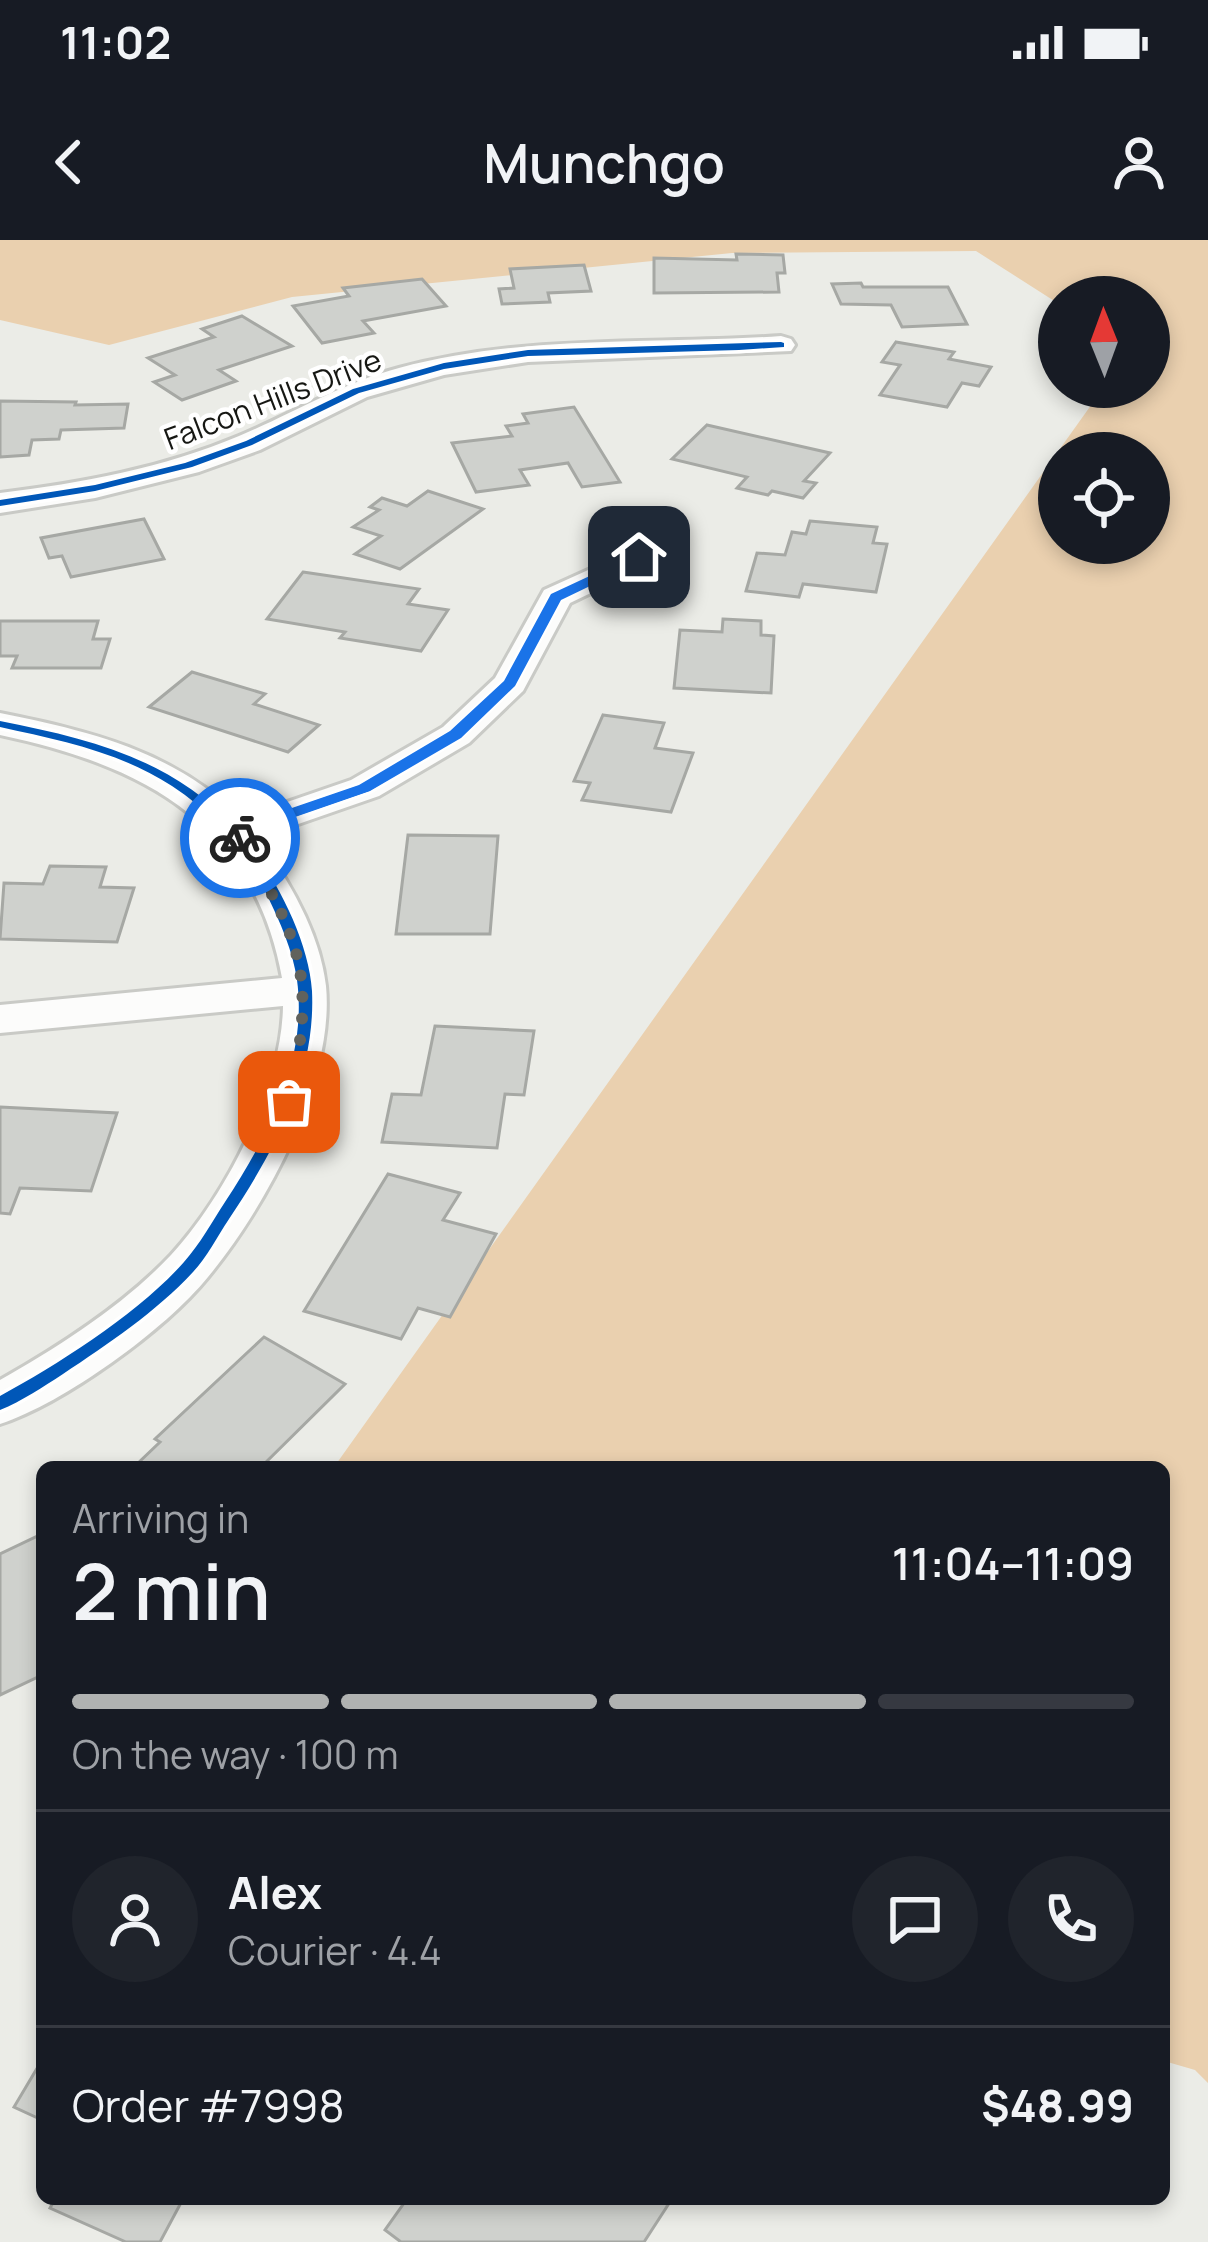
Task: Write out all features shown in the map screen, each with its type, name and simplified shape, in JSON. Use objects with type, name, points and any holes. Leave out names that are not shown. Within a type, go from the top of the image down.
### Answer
[{"type":"street","name":"Falcon Hills Drive","points":[[0,503],[73,494],[167,471],[248,443],[354,391],[446,365],[556,350],[721,351],[781,345]]},
{"type":"street","points":[[237,832],[365,788],[455,735],[510,683],[556,597],[639,557]]},
{"type":"street","points":[[0,724],[71,738],[158,772],[237,832],[297,946],[305,990],[302,1045],[289,1102],[248,1179],[187,1269],[45,1381],[0,1404]]},
{"type":"street","points":[[0,1019],[305,990]]},
{"type":"shaded area","points":[[0,240],[1208,240],[1208,2083],[1195,2070],[1170,2063],[1170,1461],[338,1461],[1038,480],[1038,564],[1170,564],[1170,432],[1072,432],[1089,408],[1170,408],[1170,276],[1038,276],[1038,291],[976,251],[732,253],[292,297],[109,345],[0,320]]},
{"type":"building","points":[[736,254],[783,255],[785,273],[777,273],[779,292],[654,293],[654,258],[737,260]]},
{"type":"building","points":[[584,265],[591,291],[548,293],[550,302],[502,304],[499,289],[514,288],[510,269]]},
{"type":"building","points":[[422,279],[446,306],[363,321],[374,333],[322,343],[293,306],[349,296],[343,288]]},
{"type":"building","points":[[861,283],[863,287],[948,287],[967,324],[902,327],[891,305],[841,304],[832,284]]},
{"type":"building","points":[[242,316],[292,346],[219,370],[236,381],[182,400],[154,382],[175,375],[148,358],[214,337],[202,329]]},
{"type":"building","points":[[896,342],[954,352],[949,359],[991,367],[979,386],[962,383],[947,407],[880,395],[900,365],[882,362]]},
{"type":"building","points":[[0,401],[128,404],[124,428],[61,430],[59,439],[32,440],[29,455],[0,457]]},
{"type":"building","points":[[574,407],[620,482],[582,487],[568,463],[520,470],[529,485],[476,492],[452,443],[512,436],[506,426],[528,423],[523,414]]},
{"type":"building","points":[[707,425],[830,453],[804,481],[816,483],[803,498],[737,488],[747,477],[672,459]]},
{"type":"building","points":[[428,491],[483,509],[400,569],[355,554],[381,536],[353,527],[379,510],[370,507],[382,498],[407,506]]},
{"type":"building","points":[[144,519],[164,559],[71,577],[62,556],[49,558],[41,538]]},
{"type":"building","points":[[810,521],[877,527],[873,543],[887,544],[876,592],[803,584],[799,597],[746,591],[757,553],[785,555],[792,532],[806,534]]},
{"type":"building","points":[[303,572],[419,589],[408,604],[448,610],[421,651],[340,638],[345,632],[267,619]]},
{"type":"building","points":[[723,619],[761,621],[761,635],[774,636],[771,693],[674,688],[680,630],[722,632]]},
{"type":"building","points":[[0,621],[98,621],[93,639],[110,639],[101,668],[12,668],[17,656],[0,656]]},
{"type":"building","points":[[192,672],[265,694],[254,704],[319,725],[288,752],[149,707]]},
{"type":"building","points":[[603,715],[664,723],[655,748],[693,753],[671,812],[582,800],[590,783],[574,781]]},
{"type":"building","points":[[408,835],[498,836],[490,934],[396,934]]},
{"type":"building","points":[[50,866],[106,867],[100,887],[134,888],[117,942],[0,939],[4,883],[43,884]]},
{"type":"building","points":[[435,1026],[534,1031],[524,1095],[505,1094],[497,1148],[382,1142],[392,1094],[421,1095]]},
{"type":"building","points":[[0,1107],[117,1113],[91,1191],[20,1188],[10,1214],[0,1213]]},
{"type":"building","points":[[388,1174],[460,1193],[443,1220],[496,1234],[450,1317],[418,1308],[401,1339],[304,1311]]},
{"type":"building","points":[[264,1337],[345,1384],[267,1461],[140,1461],[160,1442],[155,1439]]},
{"type":"building","points":[[36,1537],[36,1678],[0,1695],[0,1554]]},
{"type":"building","points":[[36,2070],[36,2117],[14,2107]]},
{"type":"building","points":[[180,2205],[160,2242],[126,2242],[50,2208]]},
{"type":"building","points":[[403,2205],[668,2205],[644,2242],[401,2242],[385,2230]]},
{"type":"cycle path","points":[[0,503],[95,488],[188,465],[249,443],[356,391],[444,366],[528,353],[781,345]]},
{"type":"cycle path","points":[[237,832],[365,788],[456,735],[510,683],[556,597],[639,557]]},
{"type":"cycle path","points":[[0,724],[120,755],[177,784],[213,812],[268,883],[295,946],[305,991],[301,1053],[283,1111],[255,1166],[195,1259],[121,1325],[0,1404]]},
{"type":"way so far","points":[[240,838],[297,946],[305,990],[302,1045],[289,1102]]},
{"type":"route","points":[[240,838],[237,832],[365,788],[455,735],[510,683],[556,597],[639,557]]}]
